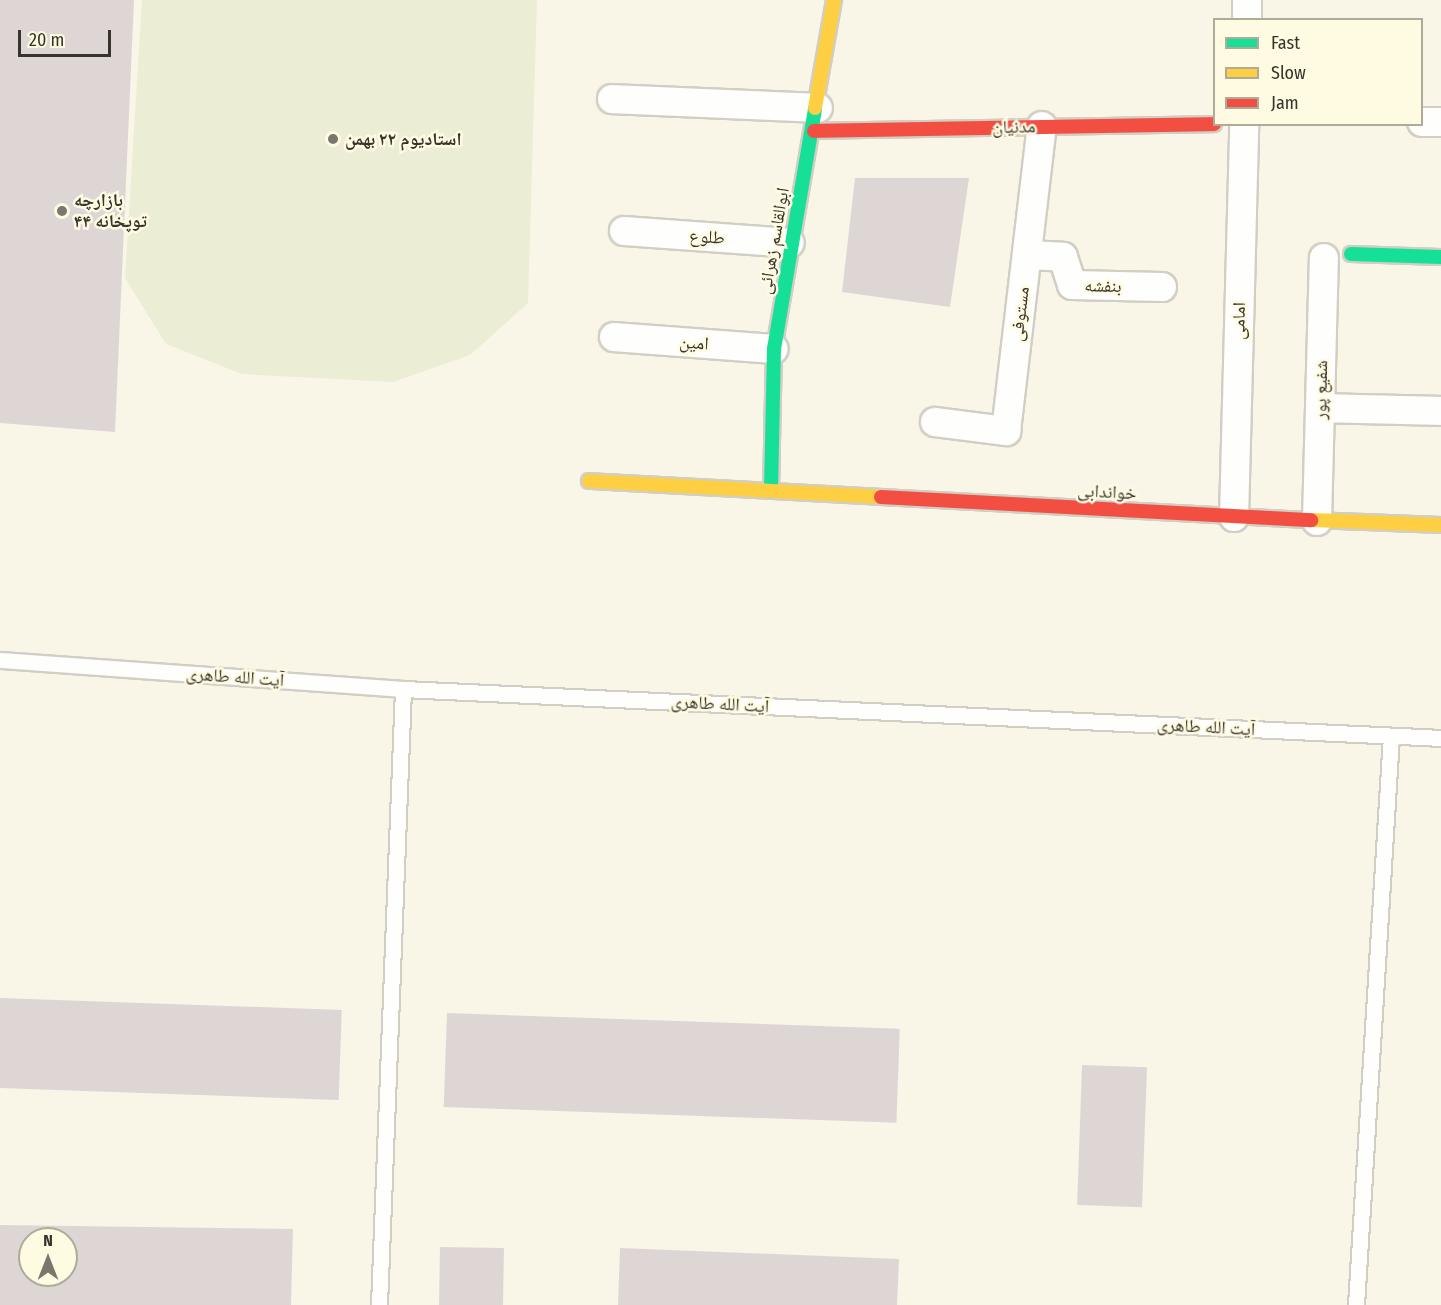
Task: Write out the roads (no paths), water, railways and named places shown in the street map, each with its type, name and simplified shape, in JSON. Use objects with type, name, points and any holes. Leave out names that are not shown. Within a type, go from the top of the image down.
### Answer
[{"type":"street","name":"ابوالقاسم زهرائی","points":[[771,491],[774,349],[790,243],[816,120],[834,0]]},
{"type":"street","points":[[1247,0],[1247,18]]},
{"type":"street","points":[[612,99],[816,120]]},
{"type":"street","name":"مدنیان","points":[[816,120],[1042,126],[1213,124]]},
{"type":"street","points":[[1423,122],[1441,122]]},
{"type":"street","name":"مستوفی","points":[[934,422],[1006,431],[1042,126]]},
{"type":"street","name":"امامی","points":[[1234,517],[1244,126]]},
{"type":"street","name":"طلوع","points":[[624,231],[790,243]]},
{"type":"street","name":"بنفشه","points":[[1028,255],[1063,257],[1072,285],[1162,287]]},
{"type":"street","points":[[1338,256],[1441,257]]},
{"type":"street","name":"شفیع پور","points":[[1317,521],[1321,408],[1338,256]]},
{"type":"street","name":"امین","points":[[614,337],[774,349]]},
{"type":"street","points":[[1321,408],[1441,411]]},
{"type":"street","name":"خواندابی","points":[[589,481],[1234,517],[1441,525]]},
{"type":"lane","name":"آیت الله طاهری","points":[[0,660],[403,689],[1441,738]]},
{"type":"lane","points":[[379,1305],[403,689]]},
{"type":"lane","points":[[1356,1305],[1391,736]]},
{"type":"place","name":"استادیوم ۲۲ بهمن","points":[[333,139]]},
{"type":"place","name":"بازارچه توپخانه ۴۴","points":[[62,211]]}]
